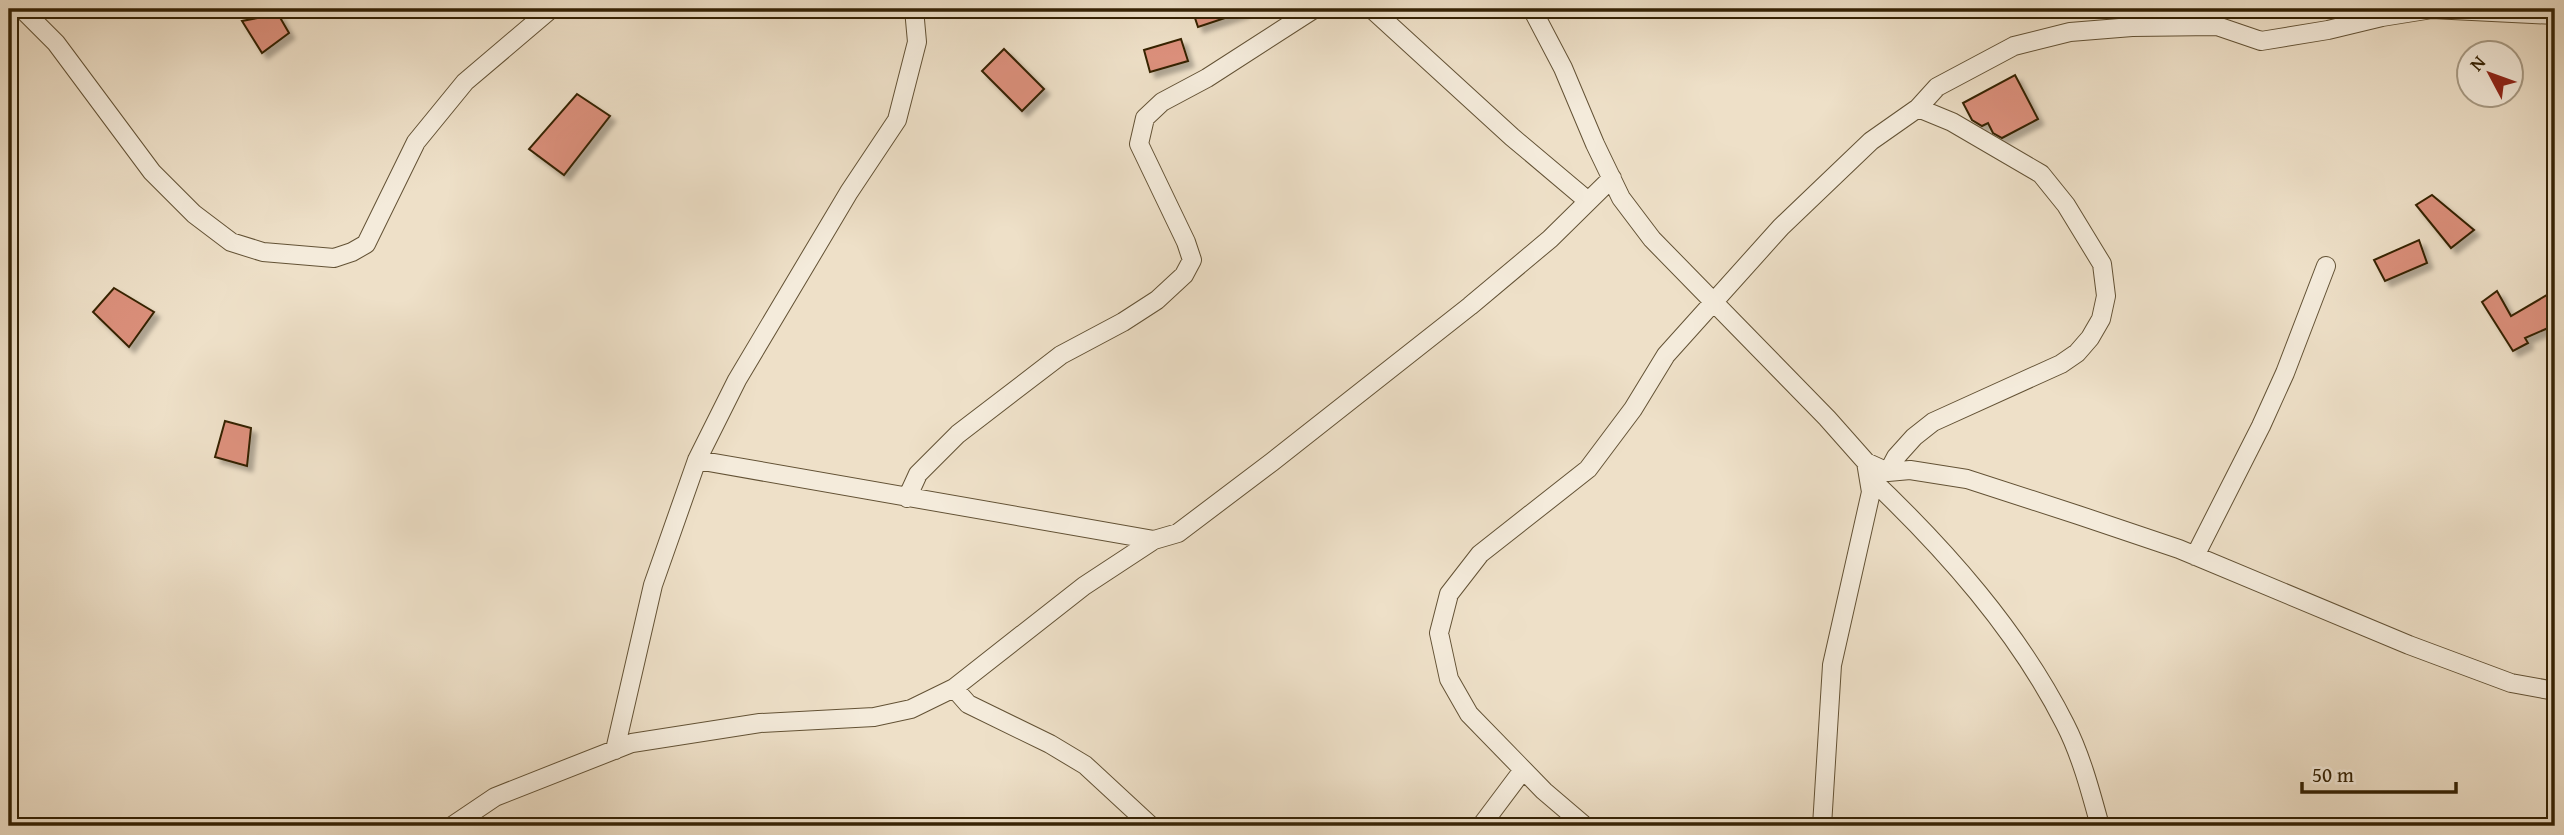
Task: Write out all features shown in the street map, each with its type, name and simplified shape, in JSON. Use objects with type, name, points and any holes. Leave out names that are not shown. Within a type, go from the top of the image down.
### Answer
[{"type":"street","points":[[22,9],[56,43],[152,172],[194,214],[231,242],[263,252],[334,258],[366,244],[416,142],[465,82],[551,9]]},
{"type":"street","points":[[615,750],[653,585],[697,460],[737,380],[849,192],[897,120],[917,42],[914,9]]},
{"type":"street","points":[[907,498],[918,474],[958,434],[1061,355],[1123,322],[1157,300],[1184,275],[1192,260],[1186,242],[1139,144],[1145,118],[1162,102],[1207,78],[1314,9]]},
{"type":"street","points":[[1372,9],[1512,137],[1588,201]]},
{"type":"street","points":[[1532,9],[1563,68],[1621,198],[1651,239],[1827,418],[1867,470],[1910,516],[2021,647],[2066,726],[2100,826]]},
{"type":"street","points":[[2126,9],[2132,27]]},
{"type":"street","points":[[1585,826],[1544,791],[1469,714],[1449,679],[1439,633],[1449,594],[1480,554],[1588,469],[1633,409],[1666,355],[1781,227],[1871,141],[1918,108],[1937,87],[2014,46],[2070,33],[2132,27],[2217,26],[2262,41],[2432,9],[2555,15]]},
{"type":"street","points":[[1888,472],[1896,457],[1913,437],[1933,422],[2061,364],[2077,353],[2101,319],[2106,296],[2102,264],[2066,205],[2041,174],[1952,122],[1918,108]]},
{"type":"street","points":[[452,826],[495,797],[632,743],[760,723],[874,717],[911,709],[954,688],[1084,586],[1154,540],[1178,533],[1272,462],[1470,306],[1550,239],[1612,178]]},
{"type":"street","points":[[2194,556],[2280,384],[2326,266]]},
{"type":"street","points":[[697,460],[1154,540]]},
{"type":"street","points":[[1867,470],[1910,470],[1967,479],[2194,556],[2409,645],[2511,683],[2555,691]]},
{"type":"street","points":[[1822,826],[1832,665],[1871,492],[1867,470]]},
{"type":"street","points":[[954,688],[968,704],[1050,744],[1085,765],[1151,826]]},
{"type":"street","points":[[1481,826],[1523,770]]},
{"type":"building","points":[[1192,9],[1243,9],[1243,12],[1198,27]]},
{"type":"building","points":[[278,14],[289,33],[262,53],[242,21]]},
{"type":"building","points":[[1181,39],[1188,61],[1150,72],[1144,50]]},
{"type":"building","points":[[1004,49],[1044,89],[1022,111],[982,71]]},
{"type":"building","points":[[2015,75],[2038,119],[2002,138],[1993,133],[1988,123],[1982,126],[1972,120],[1963,103]]},
{"type":"building","points":[[577,94],[610,116],[564,175],[529,149]]},
{"type":"building","points":[[2432,195],[2474,230],[2451,248],[2416,205]]},
{"type":"building","points":[[2419,240],[2427,263],[2385,281],[2374,260]]},
{"type":"building","points":[[114,288],[154,312],[129,347],[93,312]]},
{"type":"building","points":[[2497,291],[2511,316],[2547,295],[2555,311],[2555,325],[2525,338],[2528,343],[2513,351],[2482,302]]},
{"type":"building","points":[[225,421],[251,428],[247,466],[215,457]]}]
